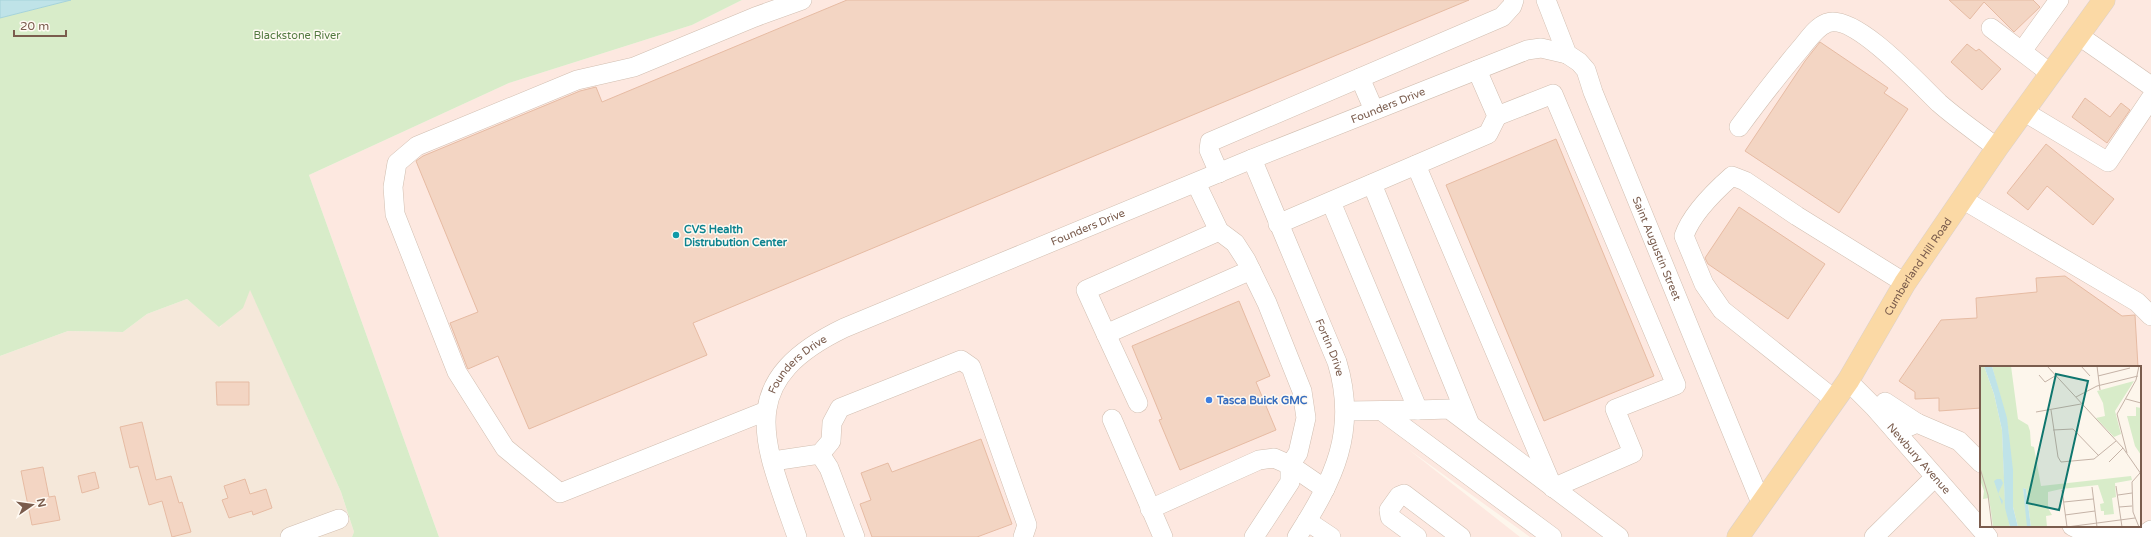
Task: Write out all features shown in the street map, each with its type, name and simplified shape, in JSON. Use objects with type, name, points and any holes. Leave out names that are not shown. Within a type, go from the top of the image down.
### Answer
[{"type":"main road","name":"Cumberland Hill Road","points":[[1738,537],[1848,381],[1905,283],[2022,110],[2078,35],[2096,3]]},
{"type":"street","points":[[766,411],[560,493],[505,448],[457,372],[395,214],[393,187],[397,163],[417,146],[577,80],[634,67],[754,17],[802,0]]},
{"type":"street","points":[[1219,173],[1209,150],[1210,142],[1502,17],[1512,6],[1514,0]]},
{"type":"street","points":[[1546,0],[1567,54]]},
{"type":"street","points":[[2022,51],[2059,0]]},
{"type":"street","points":[[1739,127],[1774,78],[1816,30],[1827,23],[1837,21],[1856,29],[1902,66],[1940,104],[1997,148]]},
{"type":"street","points":[[1991,28],[2050,72]]},
{"type":"street","points":[[2078,35],[2151,86]]},
{"type":"street","name":"Founders Drive","points":[[797,537],[766,436],[766,411],[774,385],[788,365],[810,346],[823,338],[1196,182],[1527,50],[1541,48],[1567,54]]},
{"type":"street","name":"Saint Augustin Street","points":[[1567,54],[1579,62],[1586,70],[1593,92],[1761,503]]},
{"type":"street","points":[[1477,70],[1497,116]]},
{"type":"street","points":[[1360,78],[1374,110]]},
{"type":"street","points":[[1278,224],[1488,134],[1497,116],[1553,94],[1676,385],[1615,409],[1633,453],[1553,488]]},
{"type":"street","points":[[2022,110],[2108,162],[2151,98]]},
{"type":"street","name":"Fortin Drive","points":[[1252,159],[1337,362],[1343,381],[1346,411],[1343,439],[1337,460],[1325,490],[1302,529]]},
{"type":"street","points":[[1416,165],[1553,488]]},
{"type":"street","points":[[1835,400],[1722,310],[1704,284],[1684,236],[1687,228],[1718,188],[1732,176],[1745,181],[1797,216],[1840,241],[1905,283]]},
{"type":"street","points":[[1196,182],[1219,232],[1235,243],[1251,270],[1267,303],[1302,390],[1306,418],[1298,453],[1290,465],[1290,482],[1254,537]]},
{"type":"street","points":[[1372,184],[1469,422]]},
{"type":"street","points":[[1962,199],[2137,302],[2151,316]]},
{"type":"street","points":[[1331,202],[1418,410]]},
{"type":"street","points":[[1138,403],[1086,290],[1219,232]]},
{"type":"street","points":[[1654,240],[1669,236],[1684,236]]},
{"type":"street","points":[[1106,334],[1251,270]]},
{"type":"street","points":[[773,461],[820,454],[831,441],[832,423],[840,408],[961,360],[971,367],[1027,525],[1023,537]]},
{"type":"street","name":"Newbury Avenue","points":[[1848,381],[1896,432],[1988,537]]},
{"type":"street","points":[[1885,402],[1917,423],[1959,442],[1980,462]]},
{"type":"street","points":[[1346,411],[1449,409],[1469,422],[1618,537]]},
{"type":"street","points":[[1382,411],[1552,537]]},
{"type":"street","points":[[1112,419],[1163,537]]},
{"type":"street","points":[[1896,432],[1917,423]]},
{"type":"street","points":[[820,454],[829,468],[855,537]]},
{"type":"street","points":[[1150,509],[1259,460],[1274,458],[1290,465],[1325,490]]},
{"type":"street","points":[[1874,537],[1935,477]]},
{"type":"street","points":[[1417,537],[1390,517],[1389,510],[1399,496],[1404,494],[1461,537]]},
{"type":"street","points":[[290,537],[339,519]]},
{"type":"street","points":[[2074,527],[2090,534],[2144,535],[2151,530]]},
{"type":"street","points":[[1302,529],[1331,537]]},
{"type":"shaded area","points":[[742,0],[2151,0],[2151,537],[1530,537],[1408,449],[1520,537],[439,537],[309,175],[509,83],[692,25]]},
{"type":"shaded area","points":[[250,289],[341,492],[354,532],[352,537],[0,537],[0,356],[68,331],[123,332],[147,314],[187,299],[220,327]]},
{"type":"green space","name":"Blackstone River","points":[[71,0],[742,0],[692,25],[509,83],[309,175],[439,537],[352,537],[354,532],[341,492],[250,290],[243,308],[219,327],[187,299],[147,314],[123,332],[68,331],[0,356],[0,18]]},
{"type":"water","points":[[0,0],[71,0],[0,18]]},
{"type":"building","name":"CVS Health Distrubution Center","points":[[847,0],[1469,0],[693,323],[707,355],[529,429],[498,356],[468,369],[467,367],[450,323],[478,312],[416,161],[423,156],[580,91],[596,87],[602,102]]},
{"type":"building","points":[[1949,0],[2033,0],[2040,7],[2014,32],[1984,2],[1970,19]]},
{"type":"building","points":[[1820,42],[1888,88],[1884,93],[1908,109],[1839,213],[1745,151],[1805,61]]},
{"type":"building","points":[[1967,44],[1976,51],[1979,49],[2001,69],[1982,90],[1951,62]]},
{"type":"building","points":[[2085,98],[2110,117],[2121,103],[2130,110],[2107,143],[2072,117]]},
{"type":"building","points":[[1556,139],[1654,376],[1544,421],[1446,185]]},
{"type":"building","points":[[2046,144],[2114,199],[2093,225],[2047,186],[2028,210],[2007,193]]},
{"type":"building","points":[[1739,207],[1825,264],[1788,319],[1708,264],[1705,258]]},
{"type":"building","points":[[2065,276],[2122,316],[2135,315],[2138,366],[1980,366],[1980,408],[1939,411],[1939,398],[1915,399],[1915,392],[1899,381],[1941,320],[1977,318],[1976,298],[2037,292],[2036,278]]},
{"type":"building","name":"Tasca Buick GMC","points":[[1239,301],[1270,376],[1256,382],[1276,430],[1180,470],[1159,420],[1162,419],[1132,346]]},
{"type":"building","points":[[216,382],[249,382],[249,405],[217,405]]},
{"type":"building","points":[[142,422],[156,480],[171,476],[179,503],[182,502],[191,532],[172,537],[162,501],[149,505],[138,466],[130,468],[120,427]]},
{"type":"building","points":[[981,439],[1012,524],[977,537],[872,537],[860,504],[871,500],[861,473],[888,463],[892,472]]},
{"type":"building","points":[[43,467],[49,497],[55,496],[60,520],[32,525],[21,471]]},
{"type":"building","points":[[95,472],[99,488],[82,493],[78,476]]},
{"type":"building","points":[[245,479],[250,494],[266,489],[272,508],[253,515],[252,511],[229,518],[222,500],[228,498],[224,486]]},
{"type":"place","name":"CVS Health Distrubution Center","points":[[676,235]]},
{"type":"place","name":"Tasca Buick GMC","points":[[1209,400]]}]
